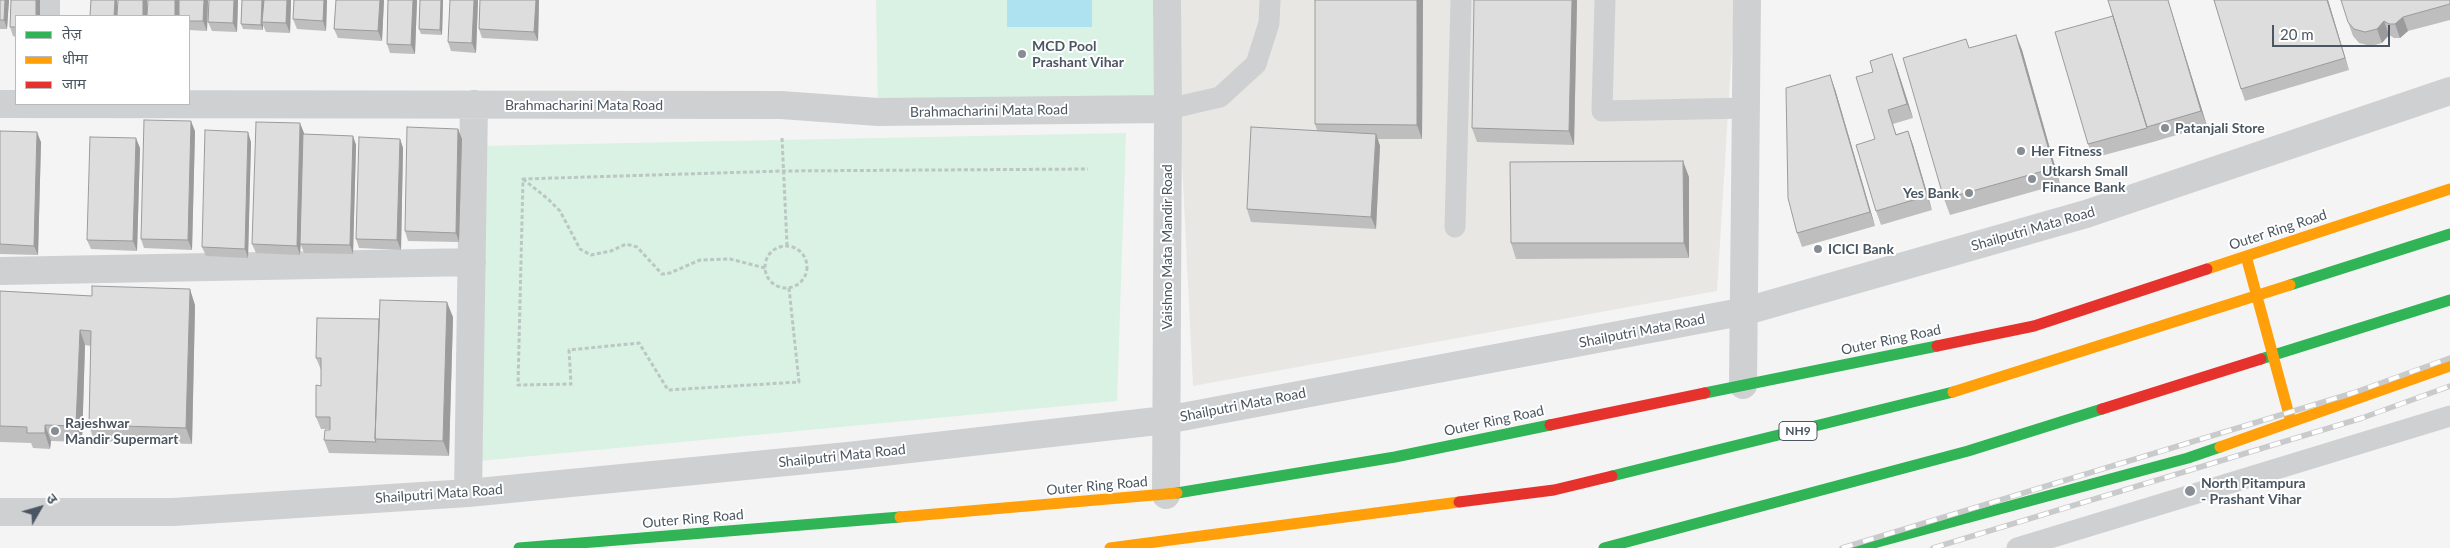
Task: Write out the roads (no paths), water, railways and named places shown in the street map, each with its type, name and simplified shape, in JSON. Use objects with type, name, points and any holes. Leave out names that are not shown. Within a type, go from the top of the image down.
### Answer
[{"type":"main road","name":"Outer Ring Road","points":[[519,548],[1166,495],[1395,457],[2034,326],[2450,189]]},
{"type":"main road","name":"NH9","points":[[1110,548],[1554,490],[1945,395],[2450,234]]},
{"type":"main road","points":[[2246,256],[2291,422]]},
{"type":"main road","points":[[1604,548],[1968,451],[2450,300]]},
{"type":"main road","points":[[1855,548],[2188,458],[2450,366]]},
{"type":"street","points":[[46,0],[46,15]]},
{"type":"street","name":"Vaishno Mata Mandir Road","points":[[1166,495],[1167,0]]},
{"type":"street","points":[[1743,385],[1746,311],[1747,0]]},
{"type":"street","name":"Shailputri Mata Road","points":[[0,512],[172,512],[468,493],[848,456],[1166,420],[1746,311],[2086,214],[2450,91]]},
{"type":"street","name":"Brahmacharini Mata Road","points":[[0,104],[15,104]]},
{"type":"street","name":"Brahmacharini Mata Road","points":[[190,104],[781,105],[878,112],[1168,109]]},
{"type":"street","points":[[468,493],[474,104]]},
{"type":"street","points":[[0,271],[472,262]]},
{"type":"lane","points":[[1168,109],[1220,97],[1256,64],[1269,23],[1270,0]]},
{"type":"lane","points":[[1455,227],[1460,0]]},
{"type":"lane","points":[[1605,0],[1602,111],[1746,108]]},
{"type":"lane","points":[[2017,548],[2450,416]]},
{"type":"water","points":[[1007,0],[1092,0],[1092,27],[1007,27]]},
{"type":"railway","points":[[1842,548],[2353,393],[2450,358]]},
{"type":"railway","points":[[1933,548],[2362,418],[2450,386]]},
{"type":"place","name":"MCD Pool Prashant Vihar","points":[[1022,54]]},
{"type":"place","name":"Patanjali Store","points":[[2165,128]]},
{"type":"place","name":"Her Fitness","points":[[2021,151]]},
{"type":"place","name":"Utkarsh Small Finance Bank","points":[[2032,179]]},
{"type":"place","name":"Yes Bank","points":[[1969,193]]},
{"type":"place","name":"ICICI Bank","points":[[1818,249]]},
{"type":"place","name":"Rajeshwar Mandir Supermart","points":[[55,431]]},
{"type":"place","name":"North Pitampura - Prashant Vihar","points":[[2190,491]]}]
